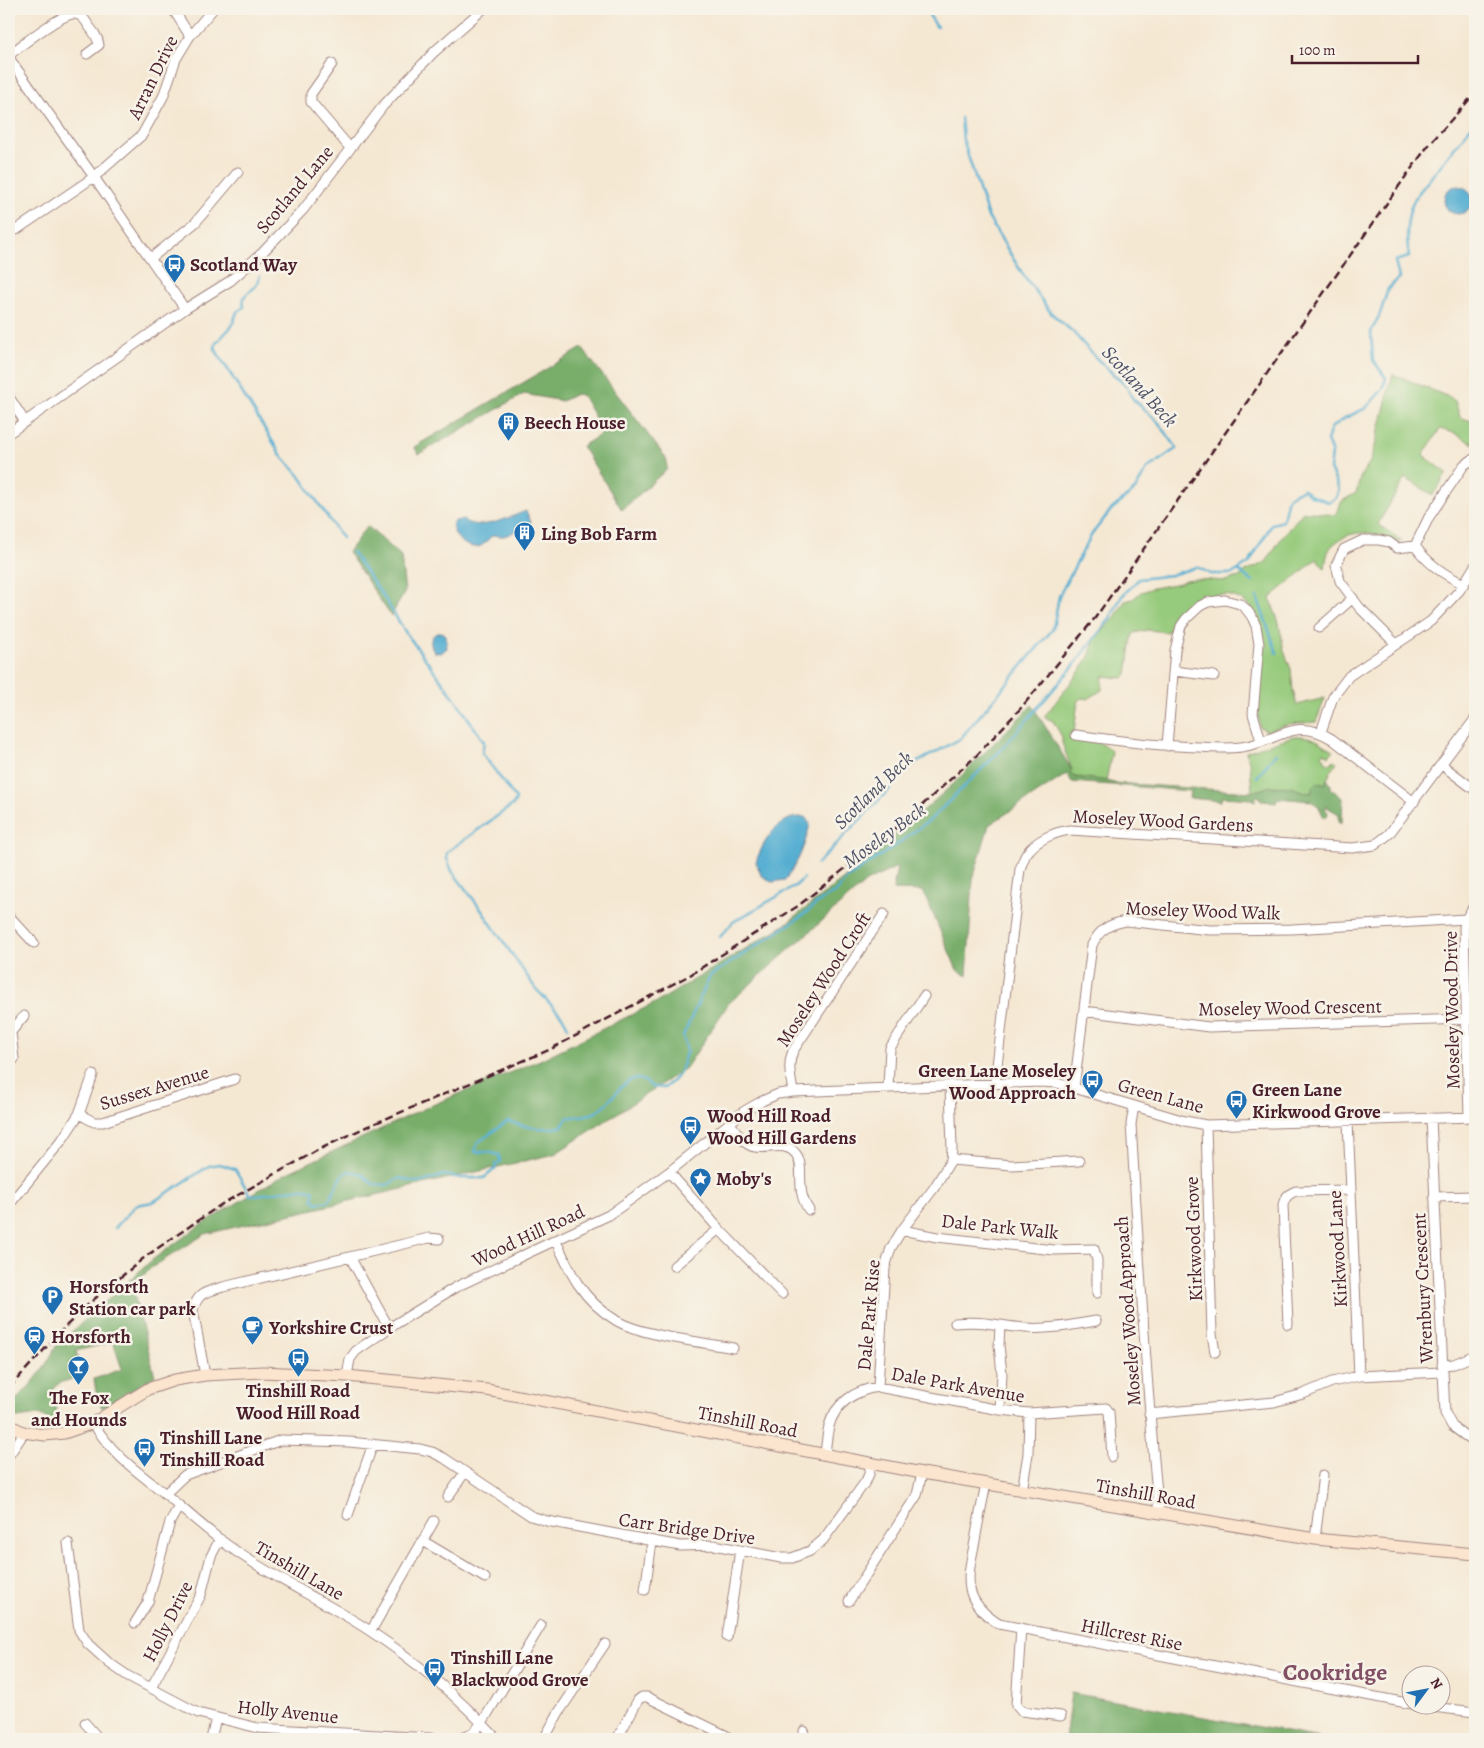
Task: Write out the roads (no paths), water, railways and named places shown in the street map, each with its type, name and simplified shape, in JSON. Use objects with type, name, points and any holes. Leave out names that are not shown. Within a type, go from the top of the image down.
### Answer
[{"type":"street","points":[[173,9],[190,36]]},
{"type":"street","name":"Arran Drive","points":[[9,230],[16,230],[94,178],[142,135],[163,98],[176,59],[190,36],[213,9]]},
{"type":"street","name":"Scotland Lane","points":[[9,434],[185,309],[230,281],[262,254],[303,210],[383,106],[427,59],[483,9]]},
{"type":"street","points":[[87,54],[99,45],[98,39],[85,19],[80,15],[73,14],[61,18],[9,57],[185,309]]},
{"type":"street","points":[[332,64],[311,94],[311,102],[350,148]]},
{"type":"street","points":[[151,258],[195,224],[238,172]]},
{"type":"street","points":[[9,397],[25,422]]},
{"type":"street","points":[[1416,546],[1429,517],[1464,465],[1475,458]]},
{"type":"street","points":[[1396,644],[1378,627],[1340,581],[1336,565],[1344,549],[1363,540],[1388,542],[1397,548],[1416,546]]},
{"type":"street","points":[[1416,546],[1425,559],[1448,576],[1464,584]]},
{"type":"street","points":[[1322,732],[1333,697],[1340,685],[1359,668],[1431,622],[1464,584],[1475,566]]},
{"type":"street","points":[[1319,628],[1353,598]]},
{"type":"street","points":[[1167,746],[1178,634],[1192,612],[1208,602],[1224,600],[1240,604],[1246,609],[1252,617],[1258,634],[1259,644],[1253,714],[1261,741]]},
{"type":"street","points":[[1174,671],[1214,676]]},
{"type":"street","name":"Moseley Wood Gardens","points":[[995,1082],[1020,868],[1027,853],[1037,843],[1059,832],[1070,830],[1352,848],[1364,848],[1375,845],[1383,840],[1414,802],[1475,719]]},
{"type":"street","points":[[1076,735],[1167,746],[1235,748],[1251,746],[1297,729],[1322,732],[1414,802]]},
{"type":"street","points":[[1442,765],[1475,790]]},
{"type":"street","name":"Moseley Wood Drive","points":[[1472,1117],[1464,927],[1466,919],[1475,904]]},
{"type":"street","name":"Moseley Wood Croft","points":[[792,1092],[789,1066],[793,1052],[884,914]]},
{"type":"street","name":"Moseley Wood Walk","points":[[1074,1088],[1092,945],[1097,935],[1115,923],[1126,921],[1219,930],[1292,929],[1466,919]]},
{"type":"street","points":[[11,922],[34,942]]},
{"type":"street","points":[[888,1087],[890,1048],[924,996]]},
{"type":"street","name":"Moseley Wood Crescent","points":[[1084,1011],[1209,1027],[1467,1019]]},
{"type":"street","points":[[9,1064],[14,1059],[11,1032],[24,1016]]},
{"type":"street","points":[[79,1114],[93,1075]]},
{"type":"street","name":"Sussex Avenue","points":[[9,1205],[62,1140],[79,1114],[94,1122],[103,1122],[235,1079]]},
{"type":"street","name":"Green Lane","points":[[730,1123],[743,1112],[778,1094],[995,1082],[1057,1083],[1185,1121],[1206,1125],[1472,1117]]},
{"type":"street","name":"Dale Park Rise","points":[[878,1387],[885,1268],[891,1248],[902,1230],[934,1188],[950,1160],[952,1149],[950,1085]]},
{"type":"street","name":"Moseley Wood Approach","points":[[1134,1106],[1131,1124],[1149,1414],[1159,1513]]},
{"type":"street","name":"Wrenbury Crescent","points":[[1431,1118],[1444,1413],[1447,1420],[1458,1431],[1475,1443]]},
{"type":"street","name":"Kirkwood Lane","points":[[1348,1121],[1359,1376]]},
{"type":"street","points":[[730,1123],[749,1145],[754,1147],[784,1146],[796,1154],[799,1160],[801,1196],[809,1210]]},
{"type":"street","name":"Wood Hill Road","points":[[347,1376],[350,1359],[356,1351],[389,1328],[456,1286],[609,1215],[669,1172],[730,1123]]},
{"type":"street","name":"Kirkwood Grove","points":[[1206,1125],[1212,1334],[1215,1352]]},
{"type":"street","points":[[950,1160],[1012,1165],[1079,1161]]},
{"type":"street","points":[[669,1172],[719,1229],[782,1294]]},
{"type":"street","points":[[1288,1324],[1284,1199],[1296,1191],[1351,1190]]},
{"type":"street","points":[[1434,1197],[1475,1196]]},
{"type":"street","points":[[674,1266],[719,1229]]},
{"type":"street","name":"Dale Park Walk","points":[[902,1230],[937,1237],[980,1240],[1054,1250],[1094,1250],[1097,1260],[1097,1293]]},
{"type":"street","points":[[204,1376],[193,1310],[195,1302],[201,1294],[223,1287],[428,1238],[439,1239]]},
{"type":"street","points":[[555,1240],[577,1283],[586,1295],[618,1321],[656,1333],[733,1348]]},
{"type":"street","points":[[350,1257],[389,1328]]},
{"type":"street","points":[[955,1323],[977,1321],[1026,1328],[1062,1328],[1096,1321]]},
{"type":"street","points":[[1000,1325],[999,1345],[1002,1374],[1000,1410]]},
{"type":"street","points":[[1149,1414],[1274,1402],[1303,1394],[1332,1382],[1359,1376],[1442,1369],[1475,1355]]},
{"type":"street","name":"Tinshill Road","points":[[23,1432],[45,1435],[64,1433],[93,1423],[148,1389],[175,1380],[262,1372],[347,1376],[487,1390],[922,1473],[1315,1540],[1475,1554]]},
{"type":"street","name":"Dale Park Avenue","points":[[825,1454],[829,1426],[841,1404],[858,1392],[878,1387],[1000,1410],[1029,1413],[1106,1408],[1109,1412],[1112,1457]]},
{"type":"street","points":[[1022,1490],[1028,1454],[1029,1413]]},
{"type":"street","name":"Tinshill Lane","points":[[93,1423],[111,1448],[220,1539],[252,1562],[371,1632],[428,1675],[498,1739]]},
{"type":"street","points":[[9,1425],[23,1432],[9,1455]]},
{"type":"street","name":"Carr Bridge Drive","points":[[165,1494],[185,1475],[281,1440],[373,1444],[432,1452],[531,1516],[539,1519],[652,1542],[680,1546],[714,1545],[780,1558],[792,1558],[810,1551],[823,1540],[861,1488],[869,1474],[871,1463]]},
{"type":"street","points":[[348,1515],[373,1444]]},
{"type":"street","points":[[448,1497],[465,1472]]},
{"type":"street","points":[[849,1601],[917,1495],[922,1473]]},
{"type":"street","points":[[1315,1540],[1323,1475]]},
{"type":"street","name":"Hillcrest Rise","points":[[986,1484],[968,1572],[969,1589],[975,1603],[984,1615],[999,1624],[1402,1702]]},
{"type":"street","points":[[135,1623],[148,1602],[170,1522],[179,1506]]},
{"type":"street","points":[[371,1632],[434,1521]]},
{"type":"street","name":"Holly Drive","points":[[151,1688],[201,1595],[211,1556],[220,1539]]},
{"type":"street","points":[[423,1541],[469,1573],[485,1578]]},
{"type":"street","points":[[645,1590],[652,1542]]},
{"type":"street","name":"Holly Avenue","points":[[68,1543],[79,1630],[88,1644],[128,1676],[198,1713],[258,1728],[446,1739]]},
{"type":"street","points":[[726,1637],[740,1550]]},
{"type":"street","points":[[459,1739],[472,1734],[482,1723],[541,1625]]},
{"type":"street","points":[[1021,1628],[1016,1705],[1021,1711],[1061,1716]]},
{"type":"street","points":[[544,1739],[559,1712],[605,1644]]},
{"type":"street","points":[[618,1739],[638,1700],[642,1697],[726,1736]]},
{"type":"street","points":[[1452,1709],[1475,1712]]},
{"type":"street","points":[[211,1739],[216,1718]]},
{"type":"street","points":[[85,1723],[99,1739]]},
{"type":"water","points":[[1458,186],[1468,190],[1472,200],[1468,210],[1458,214],[1448,210],[1444,200],[1448,190]]},
{"type":"water","points":[[526,511],[531,522],[506,536],[492,536],[479,547],[471,547],[463,543],[456,535],[453,527],[453,522],[462,519],[468,523],[485,524],[503,520]]},
{"type":"water","points":[[441,632],[446,635],[447,648],[441,653],[434,652],[431,639],[434,635]]},
{"type":"water","points":[[805,817],[810,824],[798,860],[785,880],[772,882],[761,875],[756,862],[761,850],[768,837],[783,822],[793,818]]},
{"type":"waterway","name":"Scotland Beck","points":[[925,9],[937,27]]},
{"type":"waterway","name":"Scotland Beck","points":[[817,864],[914,764],[960,739],[1053,629],[1059,596],[1092,534],[1111,510],[1135,490],[1147,469],[1177,448],[1158,422],[1133,399],[1127,387],[1095,357],[1073,332],[1051,313],[1022,273],[988,217],[963,140],[961,118]]},
{"type":"waterway","name":"Moseley Beck","points":[[115,1228],[136,1205],[153,1202],[209,1166],[220,1164],[235,1169],[250,1195],[290,1189],[306,1189],[314,1191],[313,1199],[317,1203],[328,1201],[343,1175],[349,1171],[362,1174],[373,1184],[387,1185],[400,1178],[414,1182],[426,1181],[444,1175],[461,1178],[484,1178],[500,1162],[499,1155],[488,1152],[475,1152],[477,1143],[508,1121],[534,1128],[561,1127],[567,1118],[591,1114],[602,1108],[628,1081],[635,1079],[643,1080],[652,1087],[664,1088],[673,1081],[680,1072],[687,1050],[683,1036],[710,976],[802,916],[820,901],[837,891],[847,878],[931,819],[1001,750],[1071,669],[1109,620],[1122,596],[1139,579],[1171,575],[1197,567],[1211,574],[1232,574],[1249,563],[1272,524],[1283,521],[1288,497],[1303,489],[1312,496],[1329,502],[1336,498],[1339,489],[1330,469],[1332,453],[1327,441],[1331,428],[1345,418],[1366,408],[1383,389],[1386,378],[1373,360],[1371,332],[1380,314],[1388,289],[1399,278],[1395,261],[1409,257],[1407,233],[1410,210],[1417,195],[1475,122]]},
{"type":"waterway","points":[[260,276],[255,287],[245,295],[244,307],[237,312],[232,326],[216,343],[215,349],[281,455],[299,475],[342,538]]},
{"type":"waterway","points":[[352,552],[406,633],[456,700],[484,742],[482,753],[516,799],[514,804],[447,852],[447,859],[452,871],[536,989],[562,1016],[568,1027]]},
{"type":"waterway","points":[[1238,570],[1253,582]]},
{"type":"waterway","points":[[1257,597],[1277,653]]},
{"type":"waterway","points":[[1257,777],[1276,753]]},
{"type":"waterway","name":"Scotland Beck","points":[[720,937],[733,922],[794,887],[804,878]]},
{"type":"railway","points":[[9,1388],[64,1328],[92,1301],[145,1257],[222,1204],[318,1150],[366,1127],[549,1050],[690,975],[798,906],[906,820],[976,756],[1021,708],[1095,618],[1406,176],[1428,146],[1475,93]]},
{"type":"place","name":"Scotland Way","points":[[174,283]]},
{"type":"place","name":"Beech House","points":[[508,441]]},
{"type":"place","name":"Ling Bob Farm","points":[[525,552]]},
{"type":"place","name":"Green Lane Moseley Wood Approach","points":[[1092,1100]]},
{"type":"place","name":"Green Lane Kirkwood Grove","points":[[1236,1119]]},
{"type":"place","name":"Wood Hill Road Wood Hill Gardens","points":[[691,1145]]},
{"type":"place","name":"Moby's","points":[[700,1197]]},
{"type":"place","name":"Horsforth Station car park","points":[[53,1316]]},
{"type":"place","name":"Yorkshire Crust","points":[[253,1346]]},
{"type":"place","name":"Horsforth","points":[[35,1355]]},
{"type":"place","name":"Tinshill Road Wood Hill Road","points":[[298,1378]]},
{"type":"place","name":"The Fox and Hounds","points":[[79,1385]]},
{"type":"place","name":"Tinshill Lane Tinshill Road","points":[[144,1467]]},
{"type":"place","name":"Tinshill Lane Blackwood Grove","points":[[435,1687]]},
{"type":"district","name":"Cookridge","points":[[1335,1672]]}]
